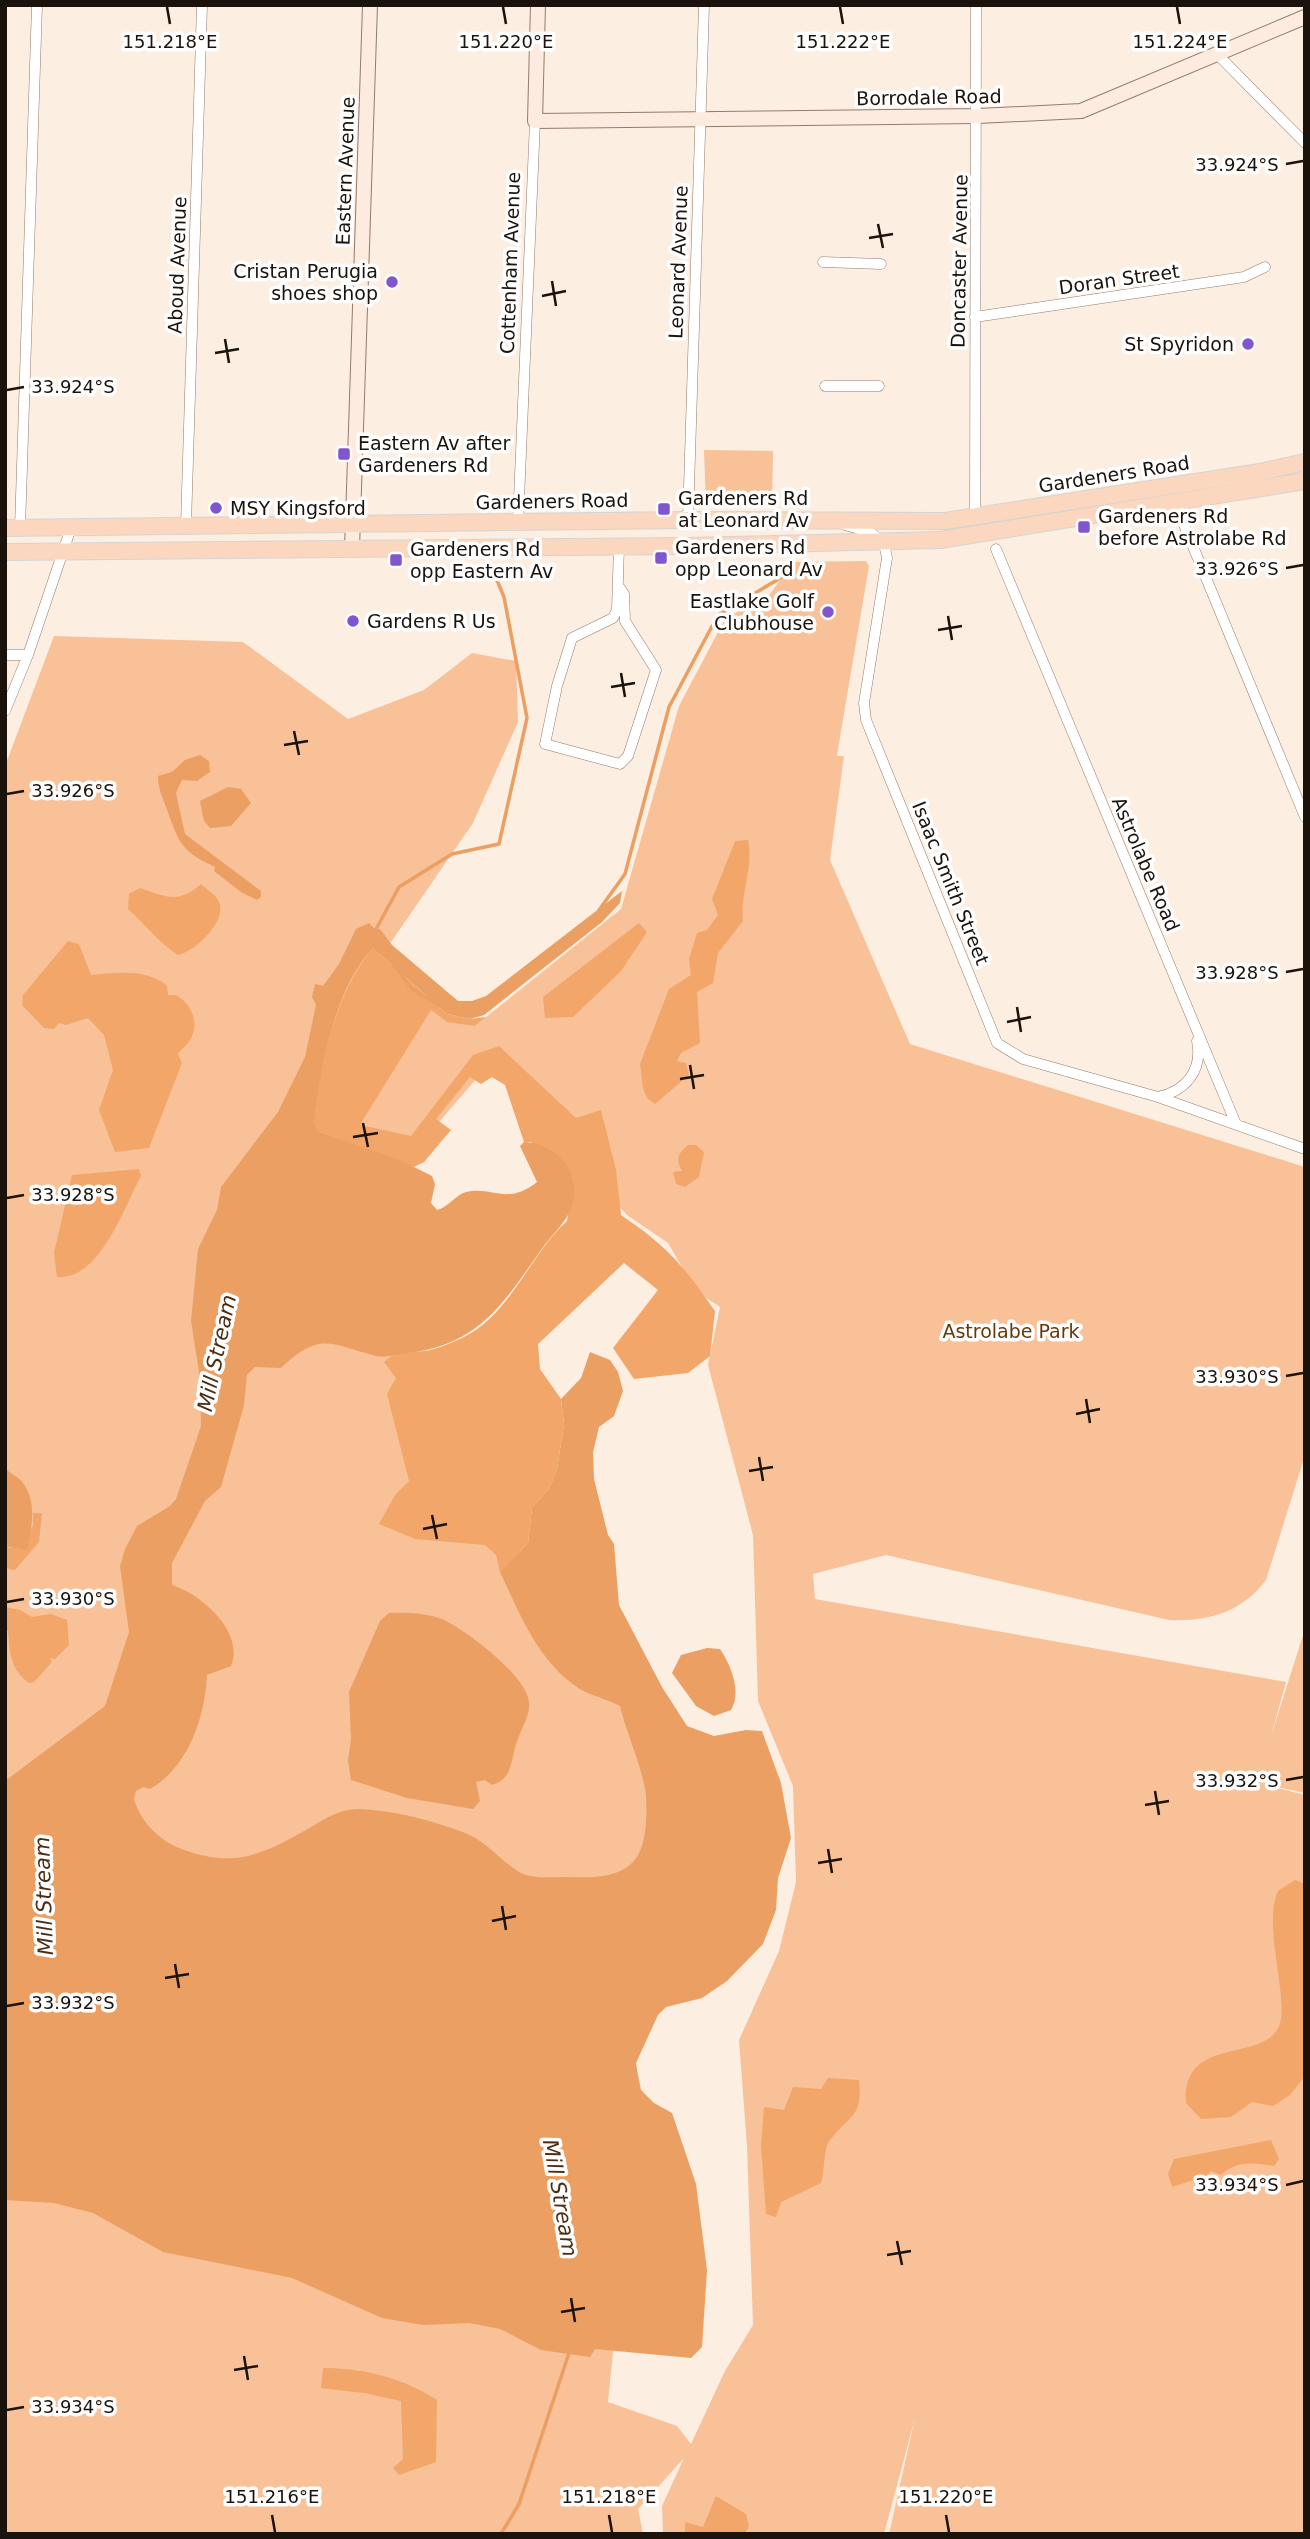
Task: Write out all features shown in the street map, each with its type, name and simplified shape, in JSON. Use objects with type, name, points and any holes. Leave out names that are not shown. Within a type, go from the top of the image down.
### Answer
[{"type":"main road","name":"Gardeners Road","points":[[12,528],[688,520],[834,523],[975,517],[1260,472],[1305,461]]},
{"type":"main road","name":"Gardeners Road","points":[[5,552],[884,543],[940,540],[1305,481]]},
{"type":"street","points":[[12,528],[37,5]]},
{"type":"street","name":"Aboud Avenue","points":[[187,525],[202,5]]},
{"type":"street","name":"Eastern Avenue","points":[[352,549],[370,5]]},
{"type":"street","name":"Cottenham Avenue","points":[[518,523],[538,5]]},
{"type":"street","name":"Leonard Avenue","points":[[688,520],[704,5]]},
{"type":"street","name":"Doncaster Avenue","points":[[975,517],[978,116],[976,5]]},
{"type":"street","name":"Borrodale Road","points":[[535,121],[978,116],[1081,111],[1305,17]]},
{"type":"street","points":[[1218,55],[1305,143]]},
{"type":"street","points":[[823,262],[881,264]]},
{"type":"street","name":"Doran Street","points":[[975,317],[1244,277],[1265,267]]},
{"type":"street","points":[[825,386],[879,386]]},
{"type":"street","points":[[1175,503],[1305,817]]},
{"type":"street","points":[[834,523],[870,531],[884,543]]},
{"type":"street","points":[[5,711],[28,655],[71,528]]},
{"type":"street","name":"Isaac Smith Street","points":[[884,543],[887,558],[864,703],[866,720],[997,1042],[1023,1059],[1158,1097],[1236,1124]]},
{"type":"street","points":[[619,546],[620,588],[613,618],[572,638],[557,686],[545,744],[620,764],[628,756],[656,670],[625,621],[624,594],[620,588]]},
{"type":"street","name":"Astrolabe Road","points":[[996,549],[1236,1124]]},
{"type":"street","points":[[5,655],[28,655]]},
{"type":"street","points":[[1158,1097],[1175,1093],[1195,1072],[1199,1053],[1194,1023]]},
{"type":"street","points":[[1236,1124],[1305,1149]]},
{"type":"green space","points":[[704,450],[773,451],[772,506],[706,505]]},
{"type":"green space","name":"Astrolabe Park","points":[[866,561],[869,566],[837,756],[844,756],[830,860],[910,1044],[1305,1167],[1305,1455],[1266,1580],[1257,1591],[1235,1607],[1211,1617],[1169,1620],[886,1555],[813,1574],[815,1599],[1286,1682],[1271,1736],[1305,1629],[1305,1793],[1258,1783],[1305,1795],[1305,2534],[889,2534],[915,2418],[884,2534],[663,2534],[662,2506],[684,2458],[638,2509],[643,2534],[5,2534],[5,2175],[617,2313],[608,2402],[677,2426],[691,2444],[725,2371],[753,2325],[747,2146],[739,2040],[779,1951],[796,1882],[793,1786],[758,1701],[753,1535],[708,1365],[720,1307],[696,1291],[668,1243],[627,1215],[489,1064],[415,1150],[353,1136],[431,1009],[475,1026],[621,909],[679,706],[725,619],[770,594],[794,562]]},
{"type":"green space","points":[[54,636],[243,642],[348,719],[424,690],[472,653],[516,661],[518,722],[473,823],[367,977],[334,1083],[387,1328],[488,1515],[628,1692],[656,1781],[645,1891],[241,1876],[5,1834],[5,766]]},
{"type":"shaded area","points":[[748,840],[749,860],[743,921],[718,953],[713,983],[697,992],[700,1043],[681,1053],[677,1061],[686,1063],[689,1075],[655,1104],[647,1098],[643,1088],[640,1064],[669,989],[691,975],[689,959],[697,933],[707,930],[718,915],[712,899],[735,841]]},
{"type":"shaded area","points":[[201,884],[218,900],[219,916],[209,934],[185,953],[178,955],[171,950],[128,909],[129,894],[140,888],[172,897],[186,894]]},
{"type":"shaded area","points":[[639,923],[647,932],[621,971],[573,1017],[545,1018],[543,997]]},
{"type":"shaded area","points":[[68,941],[79,944],[91,975],[131,973],[150,976],[167,986],[168,995],[181,998],[192,1012],[194,1030],[190,1041],[178,1054],[182,1063],[149,1148],[115,1152],[99,1110],[113,1070],[104,1035],[88,1018],[66,1025],[59,1023],[54,1029],[44,1028],[22,1005],[23,995]]},
{"type":"shaded area","points":[[373,948],[447,1014],[470,1019],[486,1017],[475,1026],[447,1022],[431,1010],[360,1125],[411,1136],[473,1055],[499,1046],[576,1118],[601,1110],[616,1170],[621,1215],[674,1258],[715,1311],[710,1356],[688,1373],[634,1379],[613,1348],[658,1290],[624,1263],[538,1344],[540,1369],[561,1399],[564,1424],[557,1469],[549,1489],[532,1507],[528,1543],[500,1572],[496,1555],[485,1545],[415,1539],[379,1524],[395,1495],[409,1481],[387,1394],[396,1378],[384,1362],[401,1353],[434,1349],[464,1337],[495,1314],[567,1221],[573,1181],[531,1142],[524,1142],[505,1085],[492,1077],[481,1084],[470,1077],[436,1119],[451,1130],[424,1162],[414,1167],[319,1132],[314,1124],[320,1078],[331,1032],[348,987]]},
{"type":"shaded area","points":[[688,1145],[696,1145],[704,1152],[699,1177],[685,1187],[676,1184],[673,1172],[682,1171],[679,1157]]},
{"type":"shaded area","points":[[139,1169],[141,1176],[118,1223],[98,1255],[86,1267],[72,1275],[57,1277],[54,1253],[72,1175]]},
{"type":"shaded area","points":[[33,1513],[42,1513],[39,1542],[15,1570],[5,1568],[5,1546],[10,1548],[28,1544],[26,1537],[33,1526]]},
{"type":"shaded area","points":[[5,1607],[20,1610],[32,1617],[51,1614],[67,1620],[69,1645],[55,1659],[50,1658],[52,1662],[34,1682],[29,1683],[23,1678],[12,1660],[8,1631],[5,1630]]},
{"type":"shaded area","points":[[1295,1880],[1305,1884],[1305,2076],[1290,2095],[1273,2106],[1252,2102],[1231,2117],[1201,2119],[1186,2103],[1188,2082],[1196,2068],[1207,2059],[1267,2040],[1277,2030],[1282,2004],[1274,1945],[1274,1906],[1278,1891]]},
{"type":"shaded area","points":[[828,2078],[859,2080],[857,2109],[828,2144],[821,2183],[781,2202],[776,2217],[766,2214],[761,2146],[764,2107],[784,2110],[793,2087],[821,2089]]},
{"type":"shaded area","points":[[1271,2140],[1279,2159],[1274,2166],[1240,2165],[1221,2175],[1211,2171],[1206,2176],[1172,2187],[1168,2174],[1174,2159]]},
{"type":"shaded area","points":[[323,2368],[383,2376],[411,2386],[437,2400],[436,2462],[399,2475],[393,2468],[403,2459],[401,2401],[321,2388]]},
{"type":"shaded area","points":[[716,2496],[746,2514],[749,2526],[745,2534],[685,2534],[685,2522],[703,2527]]},
{"type":"water","points":[[200,755],[209,761],[210,772],[197,781],[182,780],[176,793],[185,834],[261,891],[261,897],[257,900],[241,892],[214,871],[215,867],[187,850],[174,829],[160,792],[158,776],[172,772],[185,760]]},
{"type":"water","points":[[228,787],[241,789],[251,803],[231,826],[210,828],[204,821],[200,801]]},
{"type":"water","points":[[622,891],[620,903],[602,922],[484,1015],[470,1019],[447,1014],[373,948],[348,985],[331,1031],[320,1079],[314,1124],[319,1132],[400,1160],[432,1176],[435,1184],[431,1203],[437,1210],[466,1192],[517,1193],[537,1182],[520,1146],[524,1142],[539,1145],[560,1157],[569,1170],[574,1189],[571,1209],[500,1304],[471,1331],[453,1341],[384,1357],[336,1345],[316,1345],[295,1356],[281,1368],[255,1367],[247,1375],[244,1405],[221,1487],[205,1501],[172,1563],[172,1585],[207,1606],[226,1628],[234,1653],[231,1666],[207,1675],[198,1724],[175,1768],[150,1789],[143,1787],[136,1791],[134,1799],[151,1829],[164,1840],[199,1855],[217,1858],[249,1856],[264,1851],[334,1814],[357,1809],[412,1816],[465,1833],[480,1841],[521,1873],[532,1876],[608,1875],[632,1863],[640,1852],[644,1838],[646,1797],[620,1706],[580,1689],[553,1665],[532,1636],[500,1572],[528,1543],[532,1507],[549,1489],[557,1469],[564,1424],[561,1399],[581,1378],[590,1352],[610,1360],[618,1372],[623,1391],[614,1416],[599,1427],[593,1452],[594,1479],[608,1535],[614,1544],[619,1605],[662,1687],[687,1726],[714,1736],[746,1730],[762,1731],[781,1783],[791,1838],[778,1878],[776,1910],[763,1944],[727,1981],[702,1998],[666,2007],[658,2015],[636,2063],[641,2090],[654,2103],[672,2113],[696,2184],[707,2270],[702,2347],[691,2358],[595,2349],[590,2357],[541,2350],[500,2329],[469,2323],[423,2325],[382,2318],[292,2278],[163,2252],[93,2213],[54,2203],[5,2200],[5,1781],[105,1706],[129,1632],[120,1566],[125,1549],[137,1526],[170,1506],[176,1499],[201,1426],[200,1378],[191,1321],[198,1249],[217,1210],[221,1187],[278,1112],[305,1057],[316,1005],[312,997],[315,984],[323,986],[339,964],[356,929],[369,923],[375,929],[380,929],[392,945],[458,1001],[472,1001],[486,996]]},
{"type":"water","points":[[5,1468],[23,1483],[31,1499],[32,1516],[27,1550],[5,1546]]},
{"type":"water","points":[[389,1613],[429,1615],[453,1625],[493,1654],[518,1679],[525,1691],[529,1702],[528,1713],[509,1771],[503,1779],[492,1785],[485,1780],[476,1782],[480,1801],[473,1809],[407,1798],[351,1780],[348,1761],[351,1739],[349,1692],[380,1621]]},
{"type":"water","points":[[707,1648],[720,1649],[728,1663],[735,1687],[731,1710],[714,1716],[696,1706],[672,1673],[681,1655]]},
{"type":"waterway","points":[[375,931],[399,887],[452,854],[499,844],[527,718],[504,597],[494,573]]},
{"type":"waterway","points":[[599,910],[625,874],[669,707],[718,615],[787,574]]},
{"type":"waterway","name":"Mill Stream","points":[[393,964],[412,989],[444,1008]]},
{"type":"waterway","name":"Mill Stream","points":[[501,2534],[519,2504],[570,2350]]},
{"type":"place","name":"Cristan Perugia shoes shop","points":[[392,282]]},
{"type":"place","name":"St Spyridon","points":[[1248,344]]},
{"type":"place","name":"Eastern Av after Gardeners Rd","points":[[344,454]]},
{"type":"place","name":"MSY Kingsford","points":[[216,508]]},
{"type":"place","name":"Gardeners Rd at Leonard Av","points":[[664,509]]},
{"type":"place","name":"Gardeners Rd before Astrolabe Rd","points":[[1084,527]]},
{"type":"place","name":"Gardeners Rd opp Leonard Av","points":[[661,558]]},
{"type":"place","name":"Gardeners Rd opp Eastern Av","points":[[396,560]]},
{"type":"place","name":"Eastlake Golf Clubhouse","points":[[828,612]]},
{"type":"place","name":"Gardens R Us","points":[[353,621]]}]
